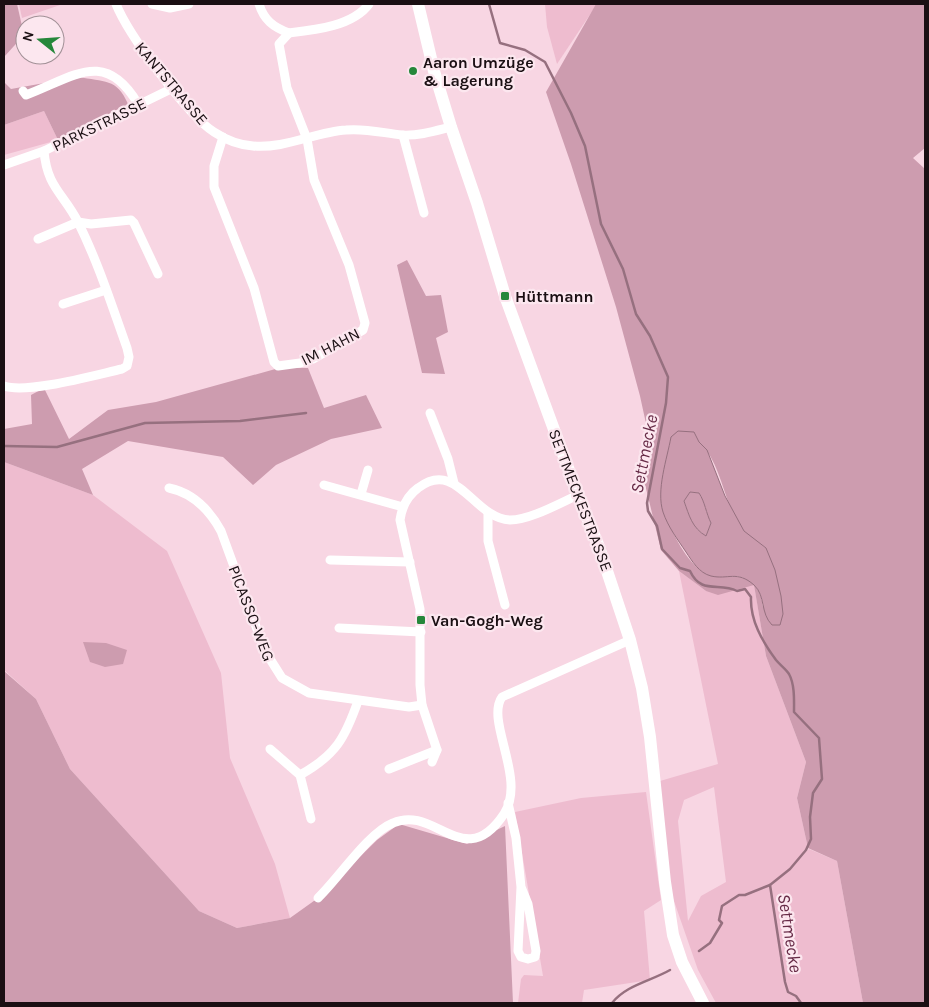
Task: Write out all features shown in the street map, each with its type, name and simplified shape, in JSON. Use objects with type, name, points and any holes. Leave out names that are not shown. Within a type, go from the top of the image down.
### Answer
[{"type":"street","name":"KANTSTRASSE","points":[[116,4],[122,19],[135,39],[173,88],[195,115],[223,137],[254,146],[270,146],[348,130],[403,135],[424,134],[451,127]]},
{"type":"street","points":[[152,4],[170,8],[189,4]]},
{"type":"street","points":[[259,4],[262,13],[269,22],[289,33]]},
{"type":"street","points":[[307,139],[287,88],[279,44],[289,33],[346,21],[361,13],[370,4]]},
{"type":"street","name":"SETTMECKESTRASSE","points":[[418,4],[434,71],[505,296],[578,495],[600,547],[630,640],[642,688],[650,737],[665,882],[673,936],[682,962],[703,1003]]},
{"type":"street","points":[[23,91],[26,95],[79,74],[105,72],[124,82],[138,104]]},
{"type":"street","name":"PARKSTRASSE","points":[[4,386],[22,389],[35,388],[125,368],[129,362],[128,353],[106,290],[78,222],[47,175],[44,151],[173,88]]},
{"type":"street","points":[[403,135],[424,213]]},
{"type":"street","name":"IM HAHN","points":[[223,137],[214,166],[215,190],[254,288],[274,362],[278,366],[300,364],[313,359],[365,328],[350,265],[314,180],[307,139]]},
{"type":"street","points":[[4,165],[44,151]]},
{"type":"street","points":[[38,239],[78,222],[91,224],[131,220],[134,222],[158,274]]},
{"type":"street","points":[[63,304],[106,290]]},
{"type":"street","points":[[430,412],[448,459],[454,484]]},
{"type":"street","points":[[361,494],[368,470]]},
{"type":"street","points":[[432,762],[438,750],[422,705],[419,600],[400,520],[408,497],[422,485],[441,480],[462,488],[488,514],[509,520],[517,519],[578,495]]},
{"type":"street","points":[[324,485],[403,507]]},
{"type":"street","name":"PICASSO-WEG","points":[[168,488],[184,492],[194,498],[214,517],[221,531],[265,651],[282,678],[309,693],[409,707],[422,705]]},
{"type":"street","points":[[488,514],[488,541],[505,605]]},
{"type":"street","points":[[330,560],[410,562]]},
{"type":"street","points":[[339,628],[421,632]]},
{"type":"street","points":[[521,887],[528,904],[536,951],[535,957],[528,959],[521,957],[518,951],[521,887],[516,838],[508,803],[509,766],[497,709],[502,697],[630,640]]},
{"type":"street","points":[[300,775],[324,760],[337,747],[358,701]]},
{"type":"street","points":[[270,749],[300,775],[311,819]]},
{"type":"street","points":[[389,769],[438,750]]},
{"type":"street","points":[[318,898],[378,833],[394,822],[417,821],[458,838],[470,840],[484,835],[494,827],[504,813],[508,803]]},
{"type":"shaded area","points":[[4,4],[17,4],[19,15],[15,15],[15,45],[4,57]]},
{"type":"shaded area","points":[[19,4],[63,4],[31,15],[21,15]]},
{"type":"shaded area","points":[[545,4],[597,4],[557,64],[547,27]]},
{"type":"shaded area","points":[[596,4],[925,4],[925,148],[913,158],[925,169],[925,1003],[863,1003],[837,861],[808,848],[797,798],[806,762],[766,656],[754,585],[718,595],[706,591],[679,571],[661,550],[643,476],[650,442],[640,396],[616,307],[546,92]],"holes":[[[699,442],[707,451],[737,521],[746,534],[766,548],[763,607],[760,592],[754,583],[746,578],[717,576],[700,570],[688,558],[678,543],[663,511]]]},
{"type":"shaded area","points":[[78,77],[114,85],[124,96],[128,104],[58,140],[44,111],[4,125],[4,82],[11,89]]},
{"type":"shaded area","points":[[44,111],[58,140],[4,155],[4,125]]},
{"type":"shaded area","points":[[407,260],[426,296],[441,295],[448,332],[436,338],[445,374],[422,373],[397,265]]},
{"type":"shaded area","points":[[279,368],[308,368],[324,408],[366,395],[382,428],[331,439],[276,465],[253,485],[223,457],[128,441],[82,469],[93,495],[4,462],[4,429],[32,424],[31,395],[44,388],[69,439],[108,410],[156,402]]},
{"type":"shaded area","points":[[678,431],[694,432],[699,442],[707,450],[725,496],[744,531],[766,548],[775,570],[781,596],[783,614],[780,625],[772,625],[768,620],[758,589],[754,585],[743,578],[732,576],[717,577],[703,572],[693,563],[670,528],[661,503],[661,484],[671,437]],"holes":[[[690,492],[699,493],[711,523],[706,536],[694,525],[684,501]]]},
{"type":"shaded area","points":[[4,462],[93,495],[167,551],[221,673],[230,758],[275,864],[290,918],[237,928],[199,911],[70,769],[36,699],[4,670]]},
{"type":"shaded area","points":[[690,492],[699,493],[711,523],[706,536],[694,525],[684,501]]},
{"type":"shaded area","points":[[679,571],[706,591],[754,584],[766,656],[806,762],[797,798],[808,848],[803,851],[804,853],[809,849],[837,861],[863,1003],[716,1003],[698,970],[667,881],[660,781],[718,764]],"holes":[[[714,787],[726,882],[701,896],[688,921],[678,821],[684,800]]]},
{"type":"shaded area","points":[[83,642],[106,643],[127,650],[123,664],[105,667],[90,662]]},
{"type":"shaded area","points":[[4,671],[36,699],[70,769],[199,911],[237,928],[290,918],[318,898],[377,840],[399,824],[467,844],[505,826],[513,1003],[4,1003]]},
{"type":"shaded area","points":[[646,792],[661,900],[644,911],[650,980],[584,990],[582,1003],[518,1003],[521,979],[524,975],[543,976],[515,812],[581,798]]},
{"type":"waterway","name":"Settmecke","points":[[489,4],[500,43],[525,50],[545,62],[571,113],[585,146],[601,224],[623,269],[636,314],[650,336],[668,377],[666,403],[647,503],[648,511],[657,526],[662,549],[680,568],[690,571],[694,578],[705,586],[724,587],[737,591],[745,589],[751,597],[755,622],[762,638],[776,660],[788,672],[791,678],[794,693],[794,712],[819,738],[822,779],[813,793],[810,817],[811,839],[806,850],[790,869],[770,885],[785,982],[788,992],[796,996],[801,1003]]},
{"type":"waterway","points":[[4,446],[57,447],[145,423],[240,421],[306,413]]},
{"type":"waterway","points":[[699,951],[710,943],[722,923],[719,920],[722,906],[739,895],[745,895],[770,885]]},
{"type":"waterway","points":[[612,1003],[631,988],[670,970]]},
{"type":"place","name":"Aaron Umzüge & Lagerung","points":[[413,71]]},
{"type":"place","name":"Hüttmann","points":[[505,296]]},
{"type":"place","name":"Van-Gogh-Weg","points":[[421,620]]}]
